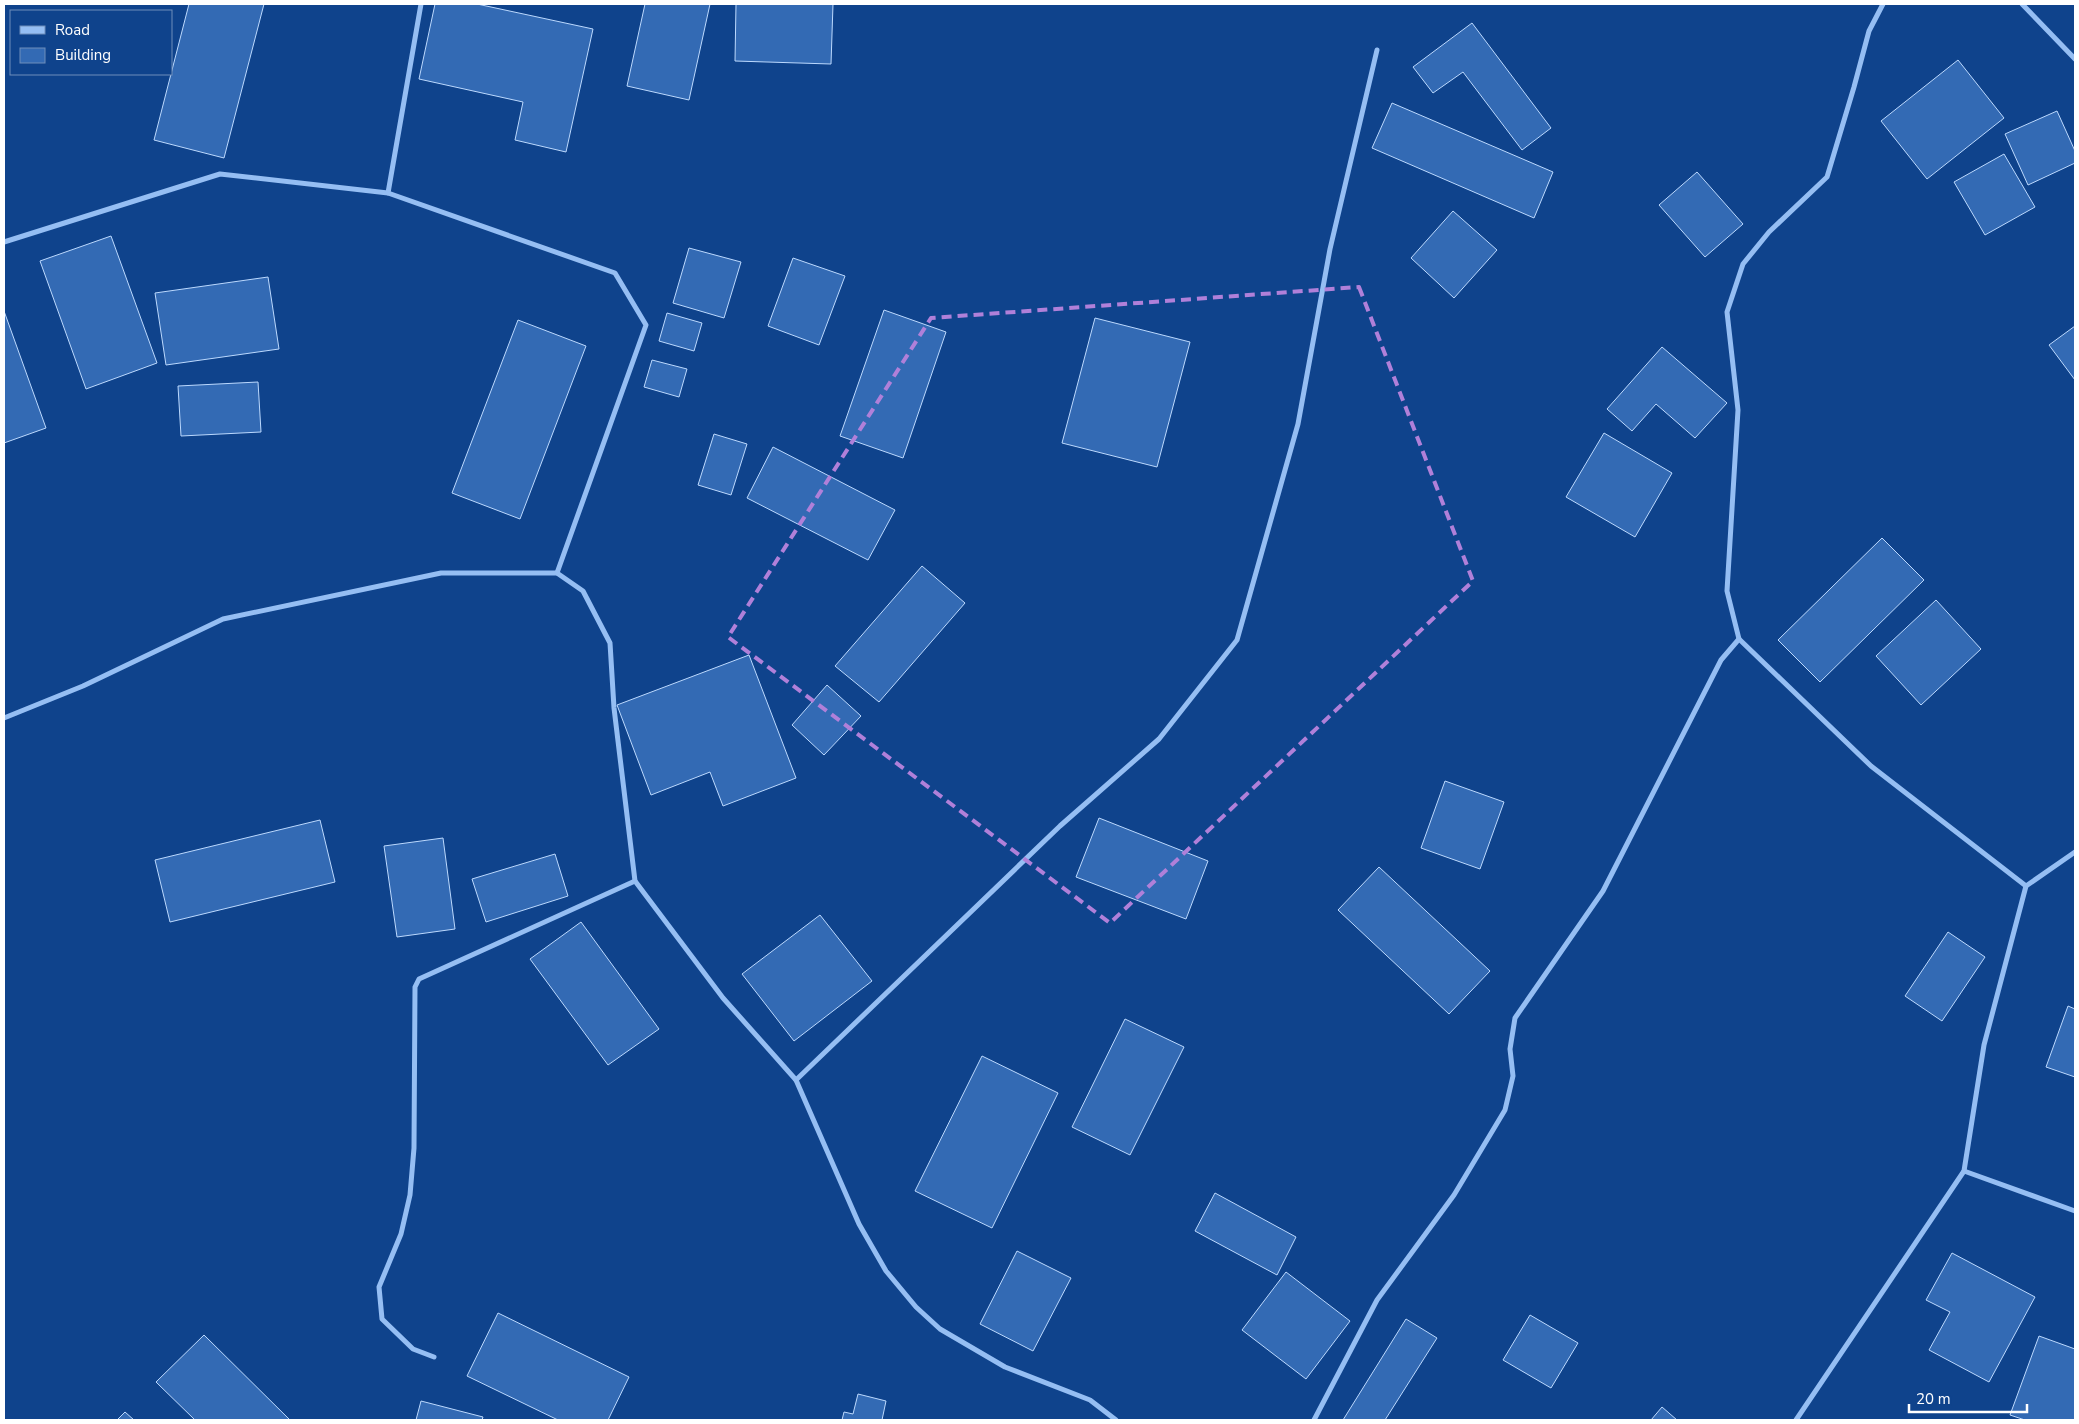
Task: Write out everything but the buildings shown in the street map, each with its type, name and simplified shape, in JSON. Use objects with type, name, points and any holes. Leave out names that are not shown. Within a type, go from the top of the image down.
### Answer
[{"type":"street","points":[[388,194],[421,4]]},
{"type":"street","points":[[1883,4],[1869,32],[1827,177],[1769,232],[1743,264],[1727,312],[1738,410],[1727,591],[1738,639],[1871,766],[2026,886]]},
{"type":"street","points":[[2022,4],[2075,59]]},
{"type":"street","points":[[796,1080],[1060,826],[1159,739],[1237,640],[1298,424],[1330,250],[1377,50]]},
{"type":"street","points":[[4,242],[220,174],[388,194],[615,272],[646,325],[557,573]]},
{"type":"street","points":[[4,718],[83,686],[223,619],[441,573],[557,573],[583,591],[610,643],[614,708],[635,881],[723,998],[796,1080],[860,1224],[886,1271],[916,1307],[940,1328],[1005,1367],[1090,1400],[1116,1420]]},
{"type":"street","points":[[1314,1420],[1377,1300],[1454,1195],[1505,1110],[1512,1076],[1510,1049],[1515,1018],[1602,890],[1720,660],[1738,639]]},
{"type":"street","points":[[1796,1420],[1964,1170],[1984,1045],[2026,886],[2075,852]]},
{"type":"street","points":[[434,1357],[413,1349],[382,1319],[379,1287],[401,1234],[410,1195],[414,1148],[415,987],[419,979],[635,881]]},
{"type":"street","points":[[1964,1170],[2075,1211]]},
{"type":"highlighted area","points":[[1359,287],[1473,581],[1110,923],[728,637],[931,318]]}]
